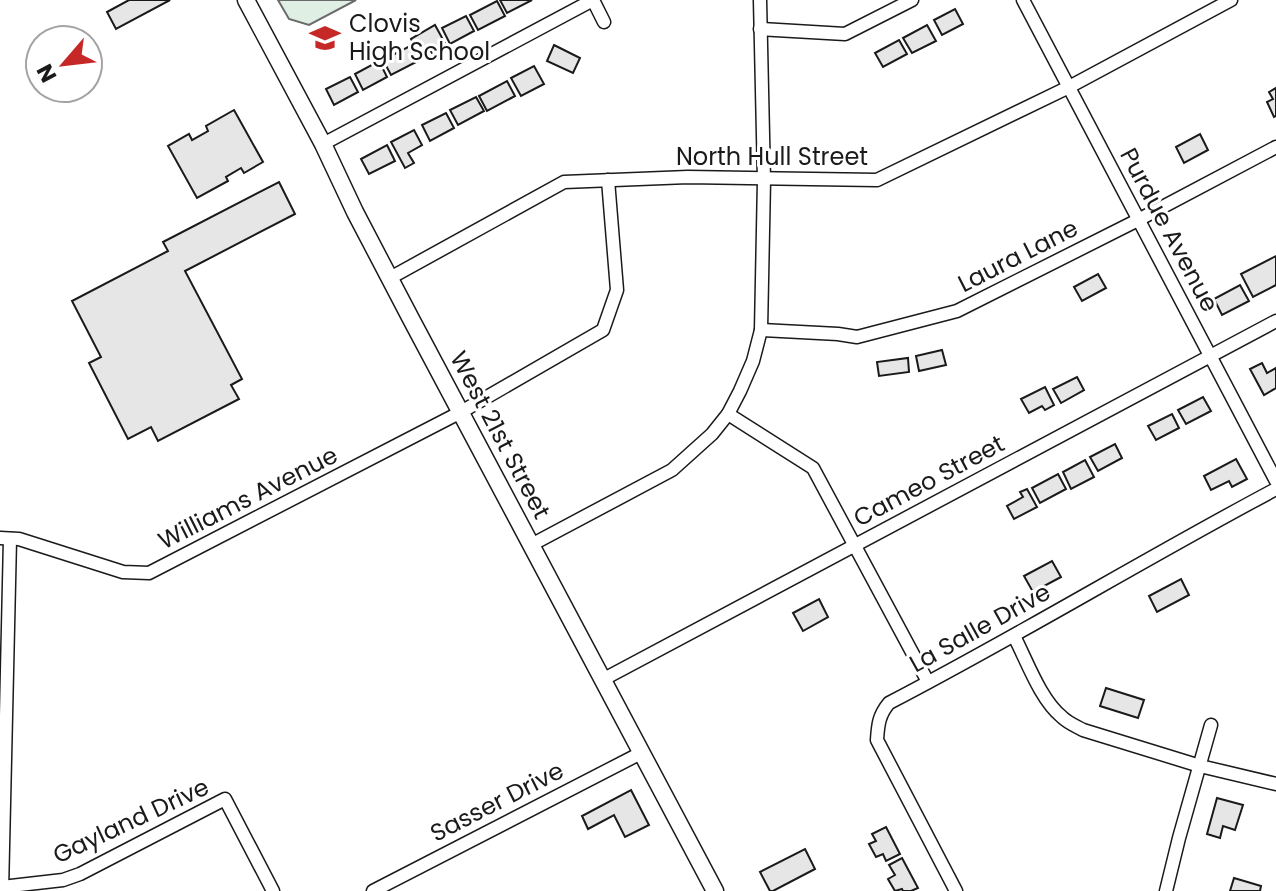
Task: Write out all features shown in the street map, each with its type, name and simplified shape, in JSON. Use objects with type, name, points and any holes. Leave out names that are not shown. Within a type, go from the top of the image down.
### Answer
[{"type":"main road","name":"West 21st Street","points":[[246,0],[715,891]]},
{"type":"street","points":[[323,144],[593,0],[604,22]]},
{"type":"street","points":[[531,545],[672,470],[712,434],[728,414],[753,361],[761,330],[764,180],[760,0]]},
{"type":"street","points":[[760,29],[845,34],[912,0]]},
{"type":"street","name":"Purdue Avenue","points":[[1023,0],[1276,481]]},
{"type":"street","name":"North Hull Street","points":[[390,278],[564,182],[688,177],[877,180],[1069,87],[1231,0]]},
{"type":"street","name":"Laura Lane","points":[[761,330],[857,337],[957,311],[1276,147]]},
{"type":"street","name":"Williams Avenue","points":[[5,538],[19,539],[123,572],[149,573],[461,412],[603,330],[617,290],[608,180]]},
{"type":"street","name":"Cameo Street","points":[[602,680],[1276,321]]},
{"type":"street","points":[[728,414],[813,468],[928,682]]},
{"type":"street","name":"La Salle Drive","points":[[956,891],[877,740],[882,711],[889,703],[1276,489]]},
{"type":"street","points":[[2,889],[5,538]]},
{"type":"street","points":[[1014,636],[1048,701],[1059,716],[1069,723],[1200,766],[1276,784]]},
{"type":"street","points":[[1166,891],[1211,725]]},
{"type":"street","name":"Sasser Drive","points":[[373,891],[641,753]]},
{"type":"street","name":"Gayland Drive","points":[[2,889],[63,880],[80,874],[225,799],[273,891]]},
{"type":"green space","points":[[278,0],[356,0],[309,25],[289,19]]},
{"type":"building","points":[[129,0],[170,0],[116,29],[107,12]]},
{"type":"building","points":[[500,0],[532,0],[507,13]]},
{"type":"building","points":[[497,1],[505,16],[478,30],[470,15]]},
{"type":"building","points":[[955,9],[963,24],[942,35],[934,20]]},
{"type":"building","points":[[466,16],[474,31],[450,44],[442,28]]},
{"type":"building","points":[[435,25],[446,45],[432,53],[428,47],[418,52],[411,39]]},
{"type":"building","points":[[927,25],[936,41],[912,53],[903,38]]},
{"type":"building","points":[[899,40],[907,54],[883,67],[875,53]]},
{"type":"building","points":[[554,45],[580,58],[573,73],[547,61]]},
{"type":"building","points":[[410,46],[418,61],[391,75],[383,60]]},
{"type":"building","points":[[379,61],[387,77],[363,90],[355,74]]},
{"type":"building","points":[[534,66],[544,84],[521,96],[511,78]]},
{"type":"building","points":[[350,77],[358,92],[334,105],[326,89]]},
{"type":"building","points":[[507,81],[515,96],[487,111],[479,96]]},
{"type":"building","points":[[1276,88],[1274,117],[1267,102],[1273,99],[1269,92]]},
{"type":"building","points":[[476,97],[484,111],[458,125],[450,110]]},
{"type":"building","points":[[234,110],[263,162],[244,173],[241,168],[226,177],[228,181],[197,198],[168,146],[189,134],[192,140],[208,131],[206,126]]},
{"type":"building","points":[[446,113],[454,128],[430,141],[422,125]]},
{"type":"building","points":[[414,130],[422,145],[408,153],[414,163],[405,168],[391,142]]},
{"type":"building","points":[[1200,134],[1208,150],[1184,163],[1176,147]]},
{"type":"building","points":[[387,145],[395,161],[369,174],[361,159]]},
{"type":"building","points":[[279,182],[295,214],[185,271],[242,379],[231,385],[239,399],[158,441],[151,427],[128,439],[89,363],[101,357],[72,301],[168,251],[163,242]]},
{"type":"building","points":[[1276,256],[1276,285],[1253,297],[1241,274]]},
{"type":"building","points":[[1098,274],[1106,288],[1082,301],[1074,287]]},
{"type":"building","points":[[1240,285],[1249,301],[1222,315],[1214,299]]},
{"type":"building","points":[[942,350],[946,365],[919,371],[916,356]]},
{"type":"building","points":[[908,358],[909,372],[879,376],[877,362]]},
{"type":"building","points":[[1262,363],[1267,373],[1276,368],[1276,388],[1264,395],[1250,369]]},
{"type":"building","points":[[1077,377],[1084,390],[1061,403],[1053,389]]},
{"type":"building","points":[[1045,387],[1054,405],[1045,410],[1042,406],[1029,413],[1021,399]]},
{"type":"building","points":[[1203,397],[1211,411],[1186,424],[1178,410]]},
{"type":"building","points":[[1172,414],[1179,428],[1156,440],[1148,426]]},
{"type":"building","points":[[1115,444],[1122,458],[1098,471],[1090,457]]},
{"type":"building","points":[[1236,459],[1247,479],[1232,487],[1229,481],[1211,490],[1204,476]]},
{"type":"building","points":[[1085,460],[1094,477],[1071,489],[1063,472]]},
{"type":"building","points":[[1058,474],[1066,489],[1040,503],[1032,488]]},
{"type":"building","points":[[1027,489],[1037,507],[1014,519],[1007,506],[1023,497],[1020,492]]},
{"type":"building","points":[[1052,561],[1061,577],[1033,592],[1024,576]]},
{"type":"building","points":[[1181,579],[1189,595],[1157,612],[1149,596]]},
{"type":"building","points":[[819,599],[828,617],[803,631],[793,613]]},
{"type":"building","points":[[1106,688],[1144,700],[1138,718],[1100,706]]},
{"type":"building","points":[[631,790],[649,825],[625,837],[614,815],[588,829],[582,816]]},
{"type":"building","points":[[1217,798],[1243,805],[1235,830],[1223,826],[1220,838],[1207,834]]},
{"type":"building","points":[[886,827],[900,854],[886,861],[883,854],[876,857],[869,844],[876,841],[872,834]]},
{"type":"building","points":[[805,849],[815,869],[770,891],[760,872]]},
{"type":"building","points":[[902,858],[918,888],[911,891],[895,891],[888,879],[895,875],[889,865]]},
{"type":"building","points":[[1234,878],[1261,886],[1260,891],[1230,891]]},
{"type":"place","name":"Clovis High School","points":[[325,38]]}]
